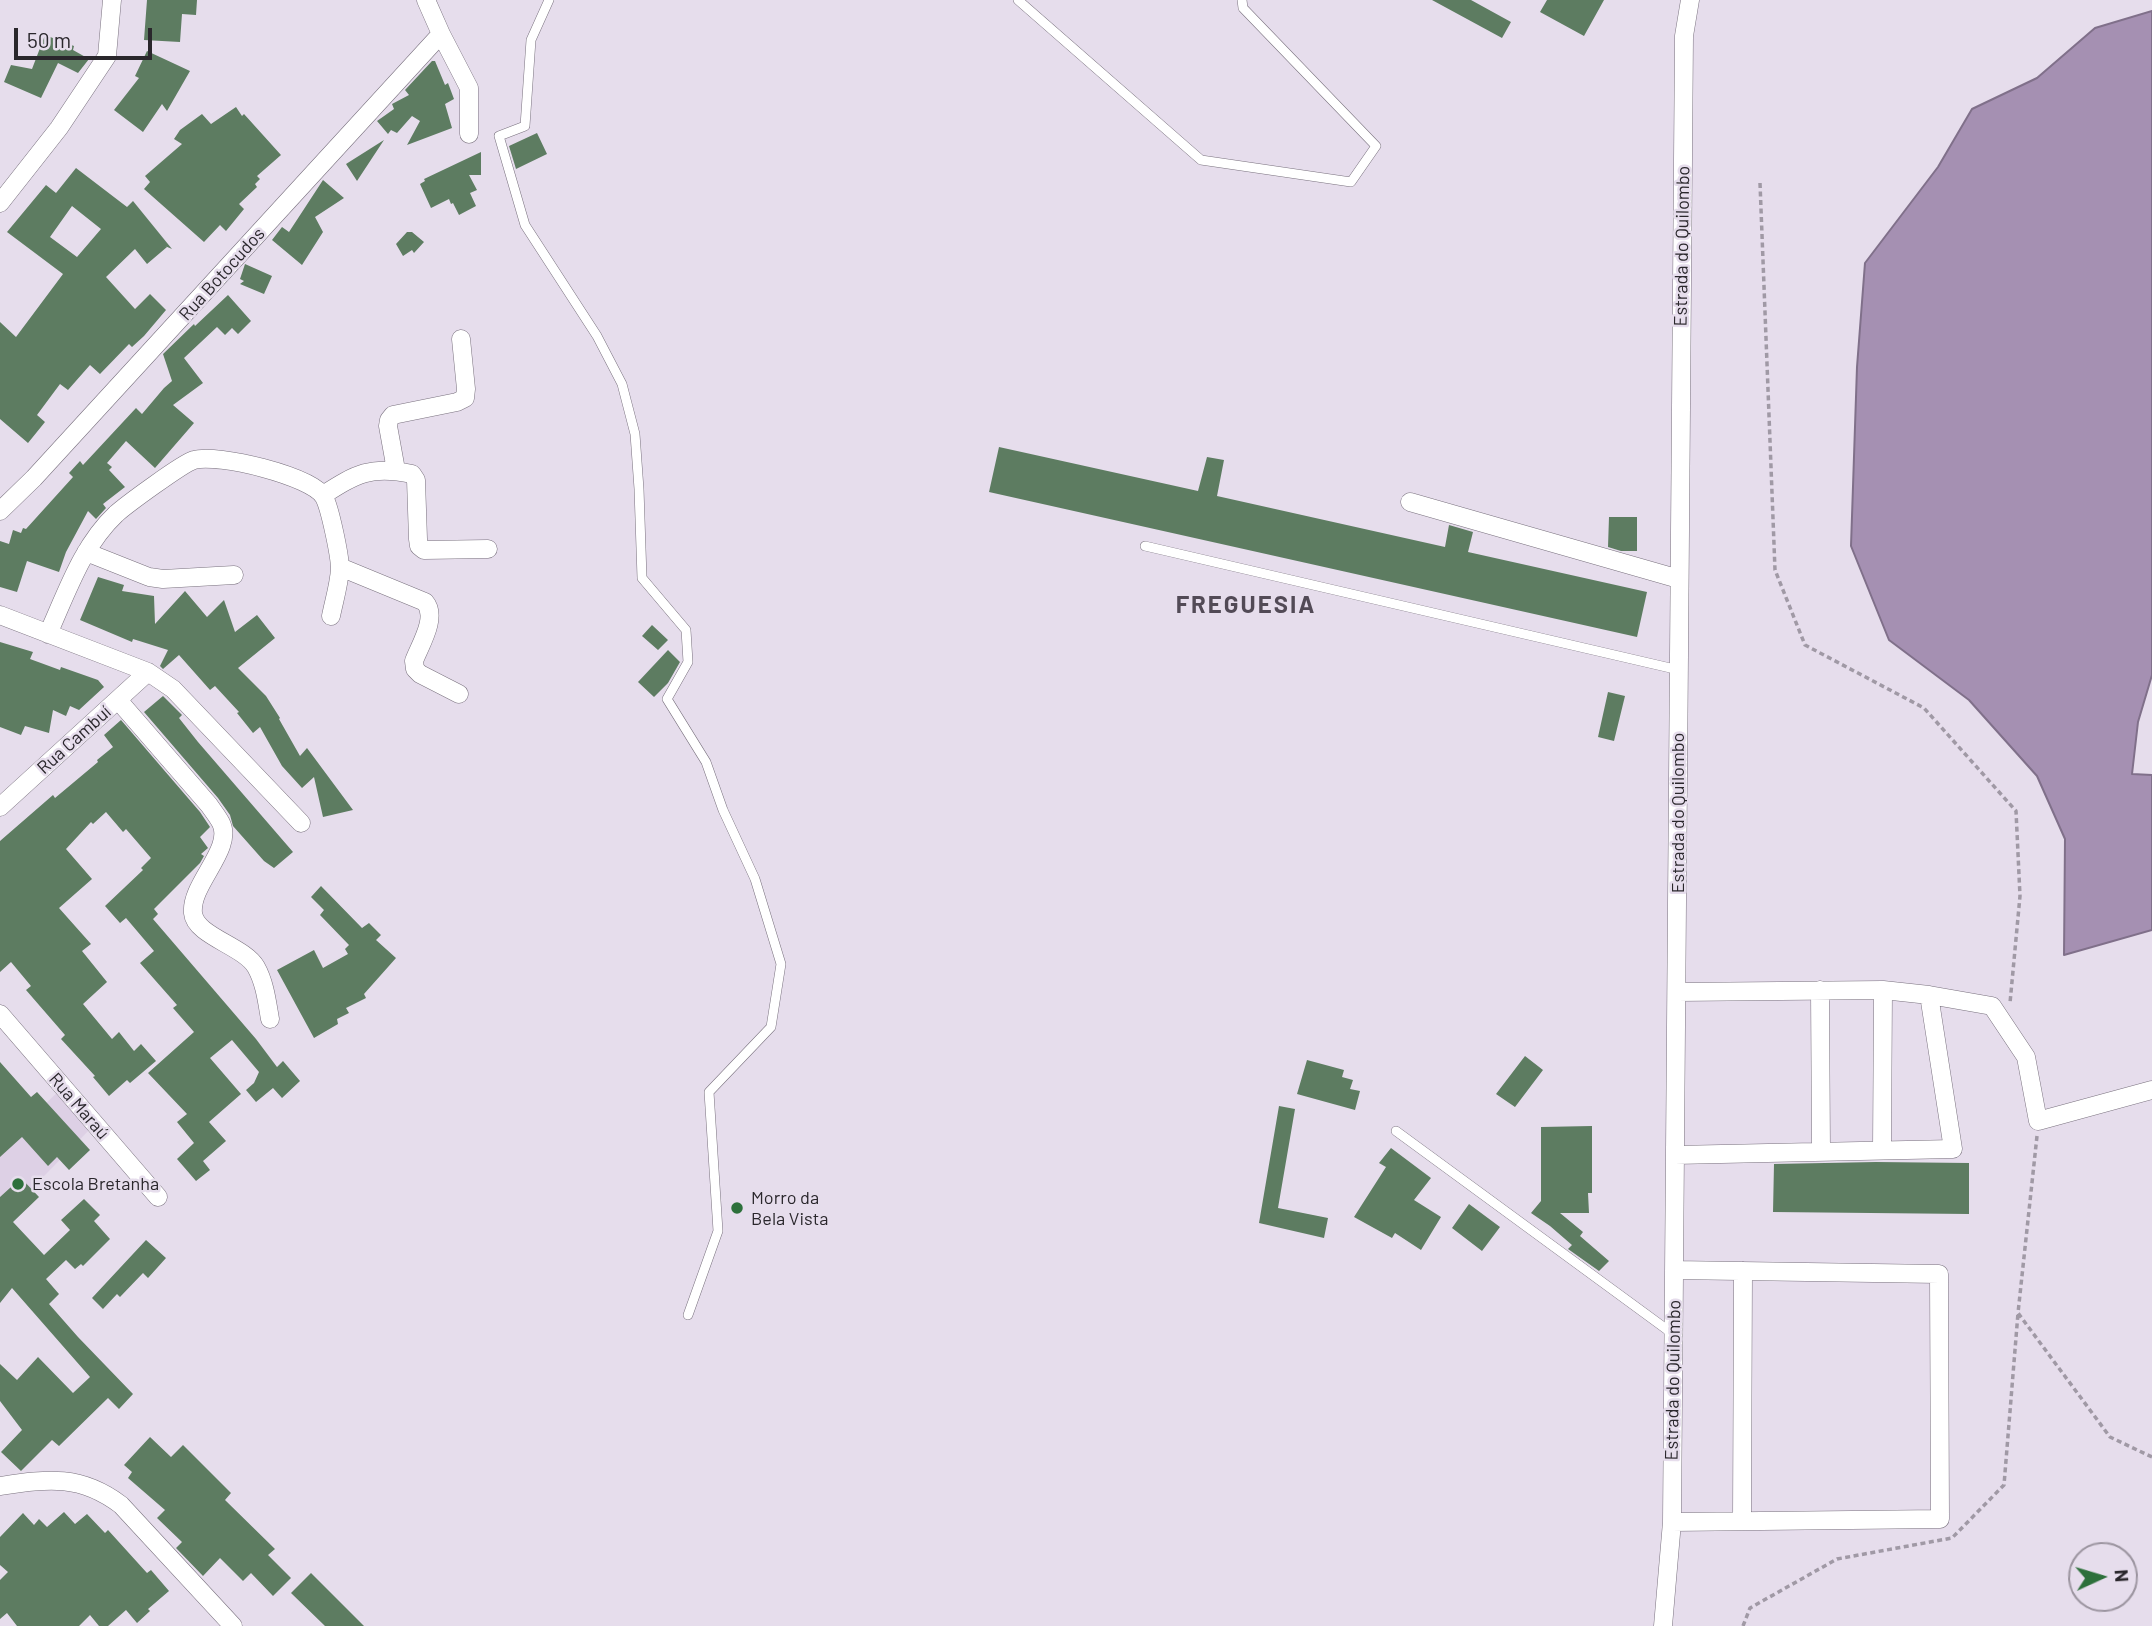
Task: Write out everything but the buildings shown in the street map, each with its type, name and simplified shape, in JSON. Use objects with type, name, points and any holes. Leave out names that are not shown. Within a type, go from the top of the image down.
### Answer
[{"type":"street","points":[[0,203],[59,128],[107,56],[112,0]]},
{"type":"street","points":[[426,0],[469,88],[469,134]]},
{"type":"street","name":"Estrada do Quilombo","points":[[1662,1626],[1672,1522],[1684,36],[1690,0]]},
{"type":"street","name":"Rua Botocudos","points":[[0,510],[34,478],[441,34]]},
{"type":"street","points":[[396,470],[388,420],[393,415],[465,398],[461,339]]},
{"type":"street","points":[[48,634],[86,552],[99,532],[118,512],[192,460],[209,457],[295,477],[315,487],[323,495],[329,509],[340,567],[331,616]]},
{"type":"street","points":[[323,495],[355,476],[374,471],[396,470],[412,474],[416,480],[418,539],[424,550],[488,549]]},
{"type":"street","points":[[1410,502],[1679,579]]},
{"type":"street","points":[[86,552],[149,577],[163,579],[234,575]]},
{"type":"street","points":[[340,567],[425,602],[430,608],[431,616],[414,662],[415,668],[420,674],[459,694]]},
{"type":"street","points":[[0,615],[148,672],[173,689],[301,823]]},
{"type":"street","name":"Rua Cambuí","points":[[0,807],[148,672]]},
{"type":"street","points":[[118,700],[222,823],[222,842],[196,892],[193,913],[197,924],[235,948],[255,965],[263,985],[270,1019]]},
{"type":"street","points":[[1821,990],[1821,1152]]},
{"type":"street","points":[[1677,992],[1883,990],[1992,1006],[2026,1057],[2038,1121],[2152,1090]]},
{"type":"street","points":[[1882,1150],[1883,990]]},
{"type":"street","points":[[1675,1155],[1953,1149],[1929,995]]},
{"type":"street","name":"Rua Maraú","points":[[0,1014],[158,1197]]},
{"type":"street","points":[[1672,1522],[1940,1519],[1939,1274],[1674,1270]]},
{"type":"street","points":[[1742,1521],[1743,1271]]},
{"type":"street","points":[[0,1486],[57,1479],[79,1483],[105,1493],[121,1505],[233,1626]]},
{"type":"lane","points":[[549,0],[531,40],[525,126],[499,136],[525,225],[597,336],[622,384],[635,434],[642,578],[686,630],[688,662],[667,699],[706,762],[723,810],[755,879],[781,964],[771,1027],[709,1092],[718,1231],[688,1315]]},
{"type":"lane","points":[[1018,0],[1201,160],[1351,181],[1376,146],[1243,8],[1242,0]]},
{"type":"lane","points":[[1145,545],[1679,670]]},
{"type":"lane","points":[[1396,1131],[1673,1334]]},
{"type":"path","points":[[1760,183],[1775,570],[1805,645],[1924,708],[2016,811],[2020,896],[2007,1029]]},
{"type":"path","points":[[2038,1121],[2018,1313],[2110,1437],[2152,1457]]},
{"type":"shaded area","points":[[2152,11],[2152,675],[2138,722],[2132,774],[2152,775],[2152,930],[2064,955],[2065,839],[2037,776],[1969,700],[1889,640],[1851,546],[1857,367],[1865,263],[1938,167],[1972,109],[2037,78],[2095,28]]},
{"type":"shaded area","name":"Escola Bretanha","points":[[63,1087],[95,1124],[0,1221],[0,1147]]},
{"type":"place","name":"Escola Bretanha","points":[[18,1184]]},
{"type":"place","name":"Morro da Bela Vista","points":[[737,1208]]},
{"type":"district","name":"FREGUESIA","points":[[1246,605]]}]
